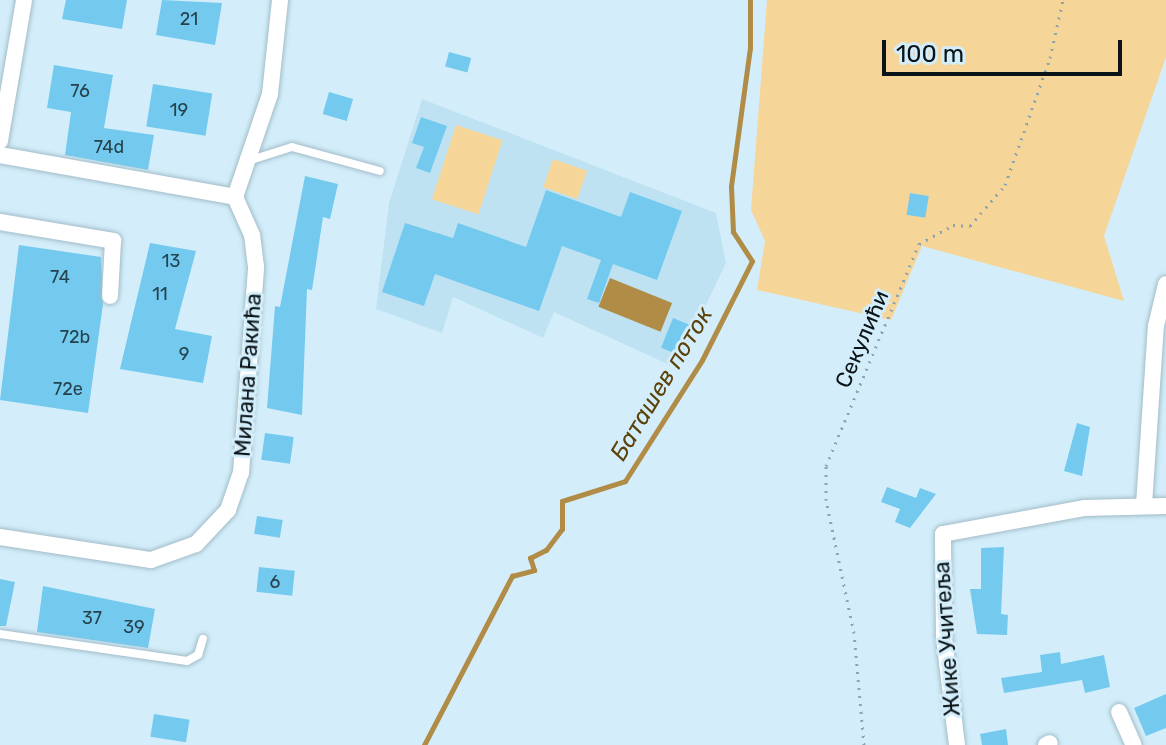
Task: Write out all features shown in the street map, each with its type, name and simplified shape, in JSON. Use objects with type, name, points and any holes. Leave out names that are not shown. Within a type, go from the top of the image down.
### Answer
[{"type":"street","points":[[0,141],[24,0]]},
{"type":"street","points":[[0,155],[235,197],[251,160],[270,94],[280,0]]},
{"type":"street","name":"Милана Ракића","points":[[0,537],[151,560],[185,550],[222,519],[241,473],[256,267],[252,235],[235,197]]},
{"type":"street","points":[[0,222],[113,241],[110,296]]},
{"type":"street","points":[[1166,284],[1156,326],[1144,505],[1166,506]]},
{"type":"street","name":"Жике Учитеља","points":[[957,745],[944,638],[943,534],[1084,508],[1144,505]]},
{"type":"street","points":[[1119,712],[1134,745]]},
{"type":"lane","points":[[251,160],[292,147],[380,171]]},
{"type":"lane","points":[[0,634],[148,657],[191,660],[203,639]]},
{"type":"path","name":"Секулићи","points":[[864,745],[854,633],[826,500],[826,466],[919,244],[953,225],[970,226],[1005,185],[1050,58],[1063,0]]},
{"type":"shaded area","points":[[767,0],[1166,0],[1166,57],[1104,236],[1124,301],[922,246],[891,320],[757,290],[765,241],[751,210]]},
{"type":"shaded area","points":[[422,99],[716,213],[726,263],[676,368],[554,312],[543,338],[453,297],[442,333],[376,309],[389,203]]},
{"type":"shaded area","points":[[456,125],[503,140],[478,214],[432,199]]},
{"type":"shaded area","points":[[553,159],[587,171],[577,199],[543,187]]},
{"type":"shaded area","points":[[610,278],[672,303],[661,332],[598,307]]},
{"type":"building","points":[[66,0],[127,0],[122,29],[62,19]]},
{"type":"building","points":[[162,0],[222,3],[215,45],[156,35]]},
{"type":"building","points":[[449,52],[471,58],[467,72],[445,66]]},
{"type":"building","points":[[54,65],[113,75],[104,128],[154,135],[148,170],[65,155],[71,112],[47,108]]},
{"type":"building","points":[[153,84],[212,93],[206,136],[146,126]]},
{"type":"building","points":[[329,92],[353,99],[347,121],[323,114]]},
{"type":"building","points":[[421,117],[447,126],[430,173],[416,168],[424,147],[412,143]]},
{"type":"building","points":[[305,176],[338,184],[330,219],[323,217],[312,290],[307,289],[302,415],[267,408],[275,306],[280,307]]},
{"type":"building","points":[[546,190],[621,217],[630,192],[682,211],[657,280],[613,264],[599,303],[587,299],[601,260],[562,246],[539,311],[435,274],[424,306],[382,292],[405,223],[453,238],[458,223],[526,247]]},
{"type":"building","points":[[910,193],[929,196],[925,218],[907,215]]},
{"type":"building","points":[[150,243],[196,251],[175,329],[212,336],[203,383],[120,369]]},
{"type":"building","points":[[19,245],[101,257],[103,304],[88,413],[0,400]]},
{"type":"building","points":[[673,318],[695,327],[683,357],[661,348]]},
{"type":"building","points":[[1077,423],[1090,427],[1082,476],[1064,471]]},
{"type":"building","points":[[265,433],[294,437],[290,464],[261,460]]},
{"type":"building","points":[[887,487],[916,498],[920,488],[936,494],[910,528],[895,522],[900,509],[881,502]]},
{"type":"building","points":[[257,516],[283,520],[280,538],[254,534]]},
{"type":"building","points":[[1004,547],[1001,614],[1008,615],[1007,635],[977,634],[970,589],[981,589],[981,548]]},
{"type":"building","points":[[259,567],[295,571],[292,596],[256,592]]},
{"type":"building","points":[[0,579],[15,582],[6,626],[0,626]]},
{"type":"building","points":[[43,586],[155,609],[148,648],[37,632]]},
{"type":"building","points":[[1060,652],[1061,664],[1104,655],[1110,687],[1085,693],[1082,680],[1004,693],[1001,678],[1042,672],[1040,655]]},
{"type":"building","points":[[1166,694],[1166,728],[1146,736],[1134,708]]},
{"type":"building","points":[[154,714],[190,720],[186,742],[150,737]]},
{"type":"building","points":[[1006,729],[1008,745],[982,745],[980,734]]},
{"type":"waterway","name":"Баташев поток","points":[[424,745],[512,576],[534,570],[530,558],[546,550],[562,529],[562,501],[625,481],[702,360],[752,261],[733,232],[731,186],[750,48],[750,0]]}]
